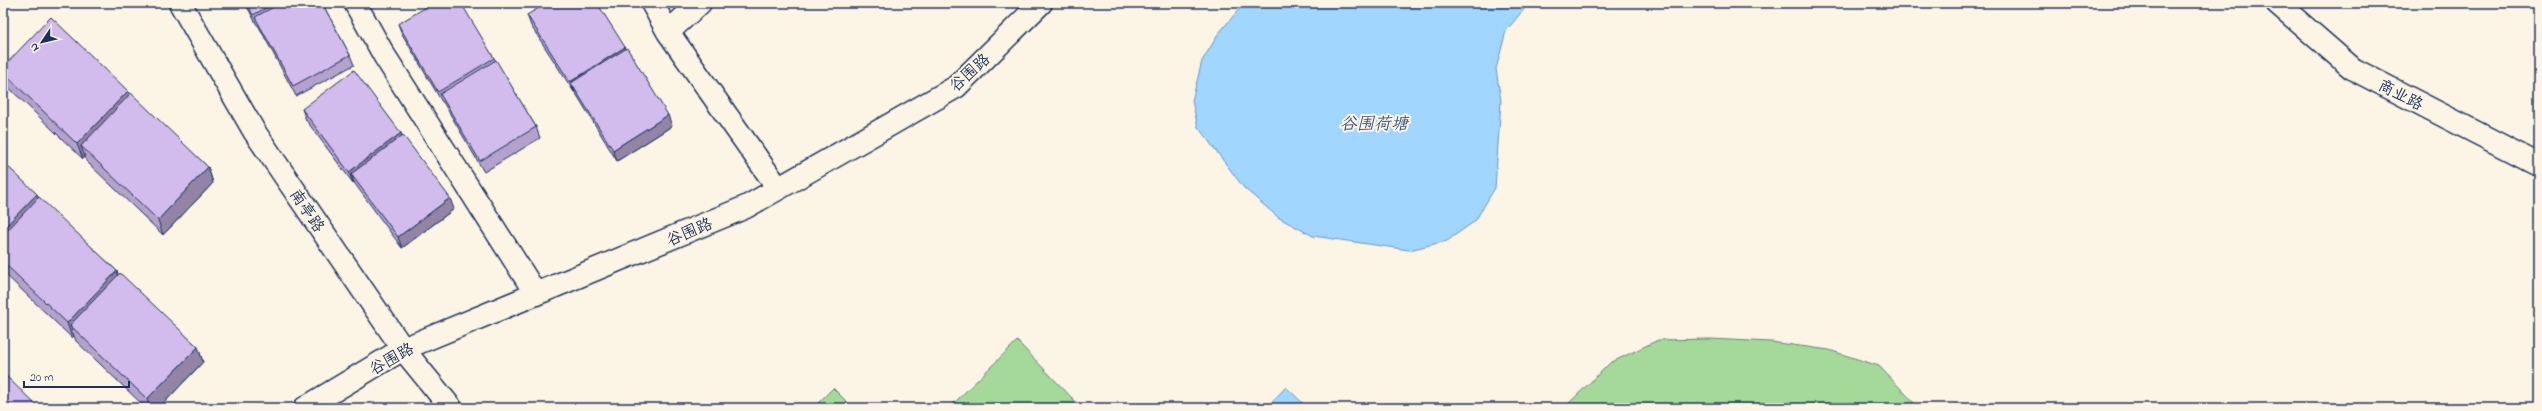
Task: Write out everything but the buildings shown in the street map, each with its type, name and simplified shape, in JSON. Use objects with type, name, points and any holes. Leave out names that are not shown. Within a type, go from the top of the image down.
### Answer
[{"type":"street","name":"南亭路","points":[[180,3],[254,131],[403,349],[451,408]]},
{"type":"street","points":[[355,3],[384,55],[536,294]]},
{"type":"street","points":[[652,3],[668,32],[778,188]]},
{"type":"street","points":[[668,32],[700,3]]},
{"type":"street","name":"谷围路","points":[[305,408],[403,349],[746,207],[956,87],[1041,3]]},
{"type":"street","name":"商业路","points":[[2277,3],[2353,69],[2539,165]]},
{"type":"green space","points":[[1710,339],[1771,342],[1829,350],[1879,366],[1919,408],[1564,408],[1610,363],[1658,340]]},
{"type":"green space","points":[[1017,341],[1076,402],[1070,408],[949,408]]},
{"type":"green space","points":[[833,388],[853,408],[813,408]]},
{"type":"water","name":"谷围荷塘","points":[[1256,3],[1529,3],[1506,31],[1496,69],[1501,101],[1495,188],[1475,221],[1447,241],[1409,250],[1313,236],[1279,218],[1244,188],[1198,127],[1192,101],[1202,61],[1219,33],[1240,8]]},
{"type":"water","points":[[1286,387],[1308,408],[1266,408]]}]
